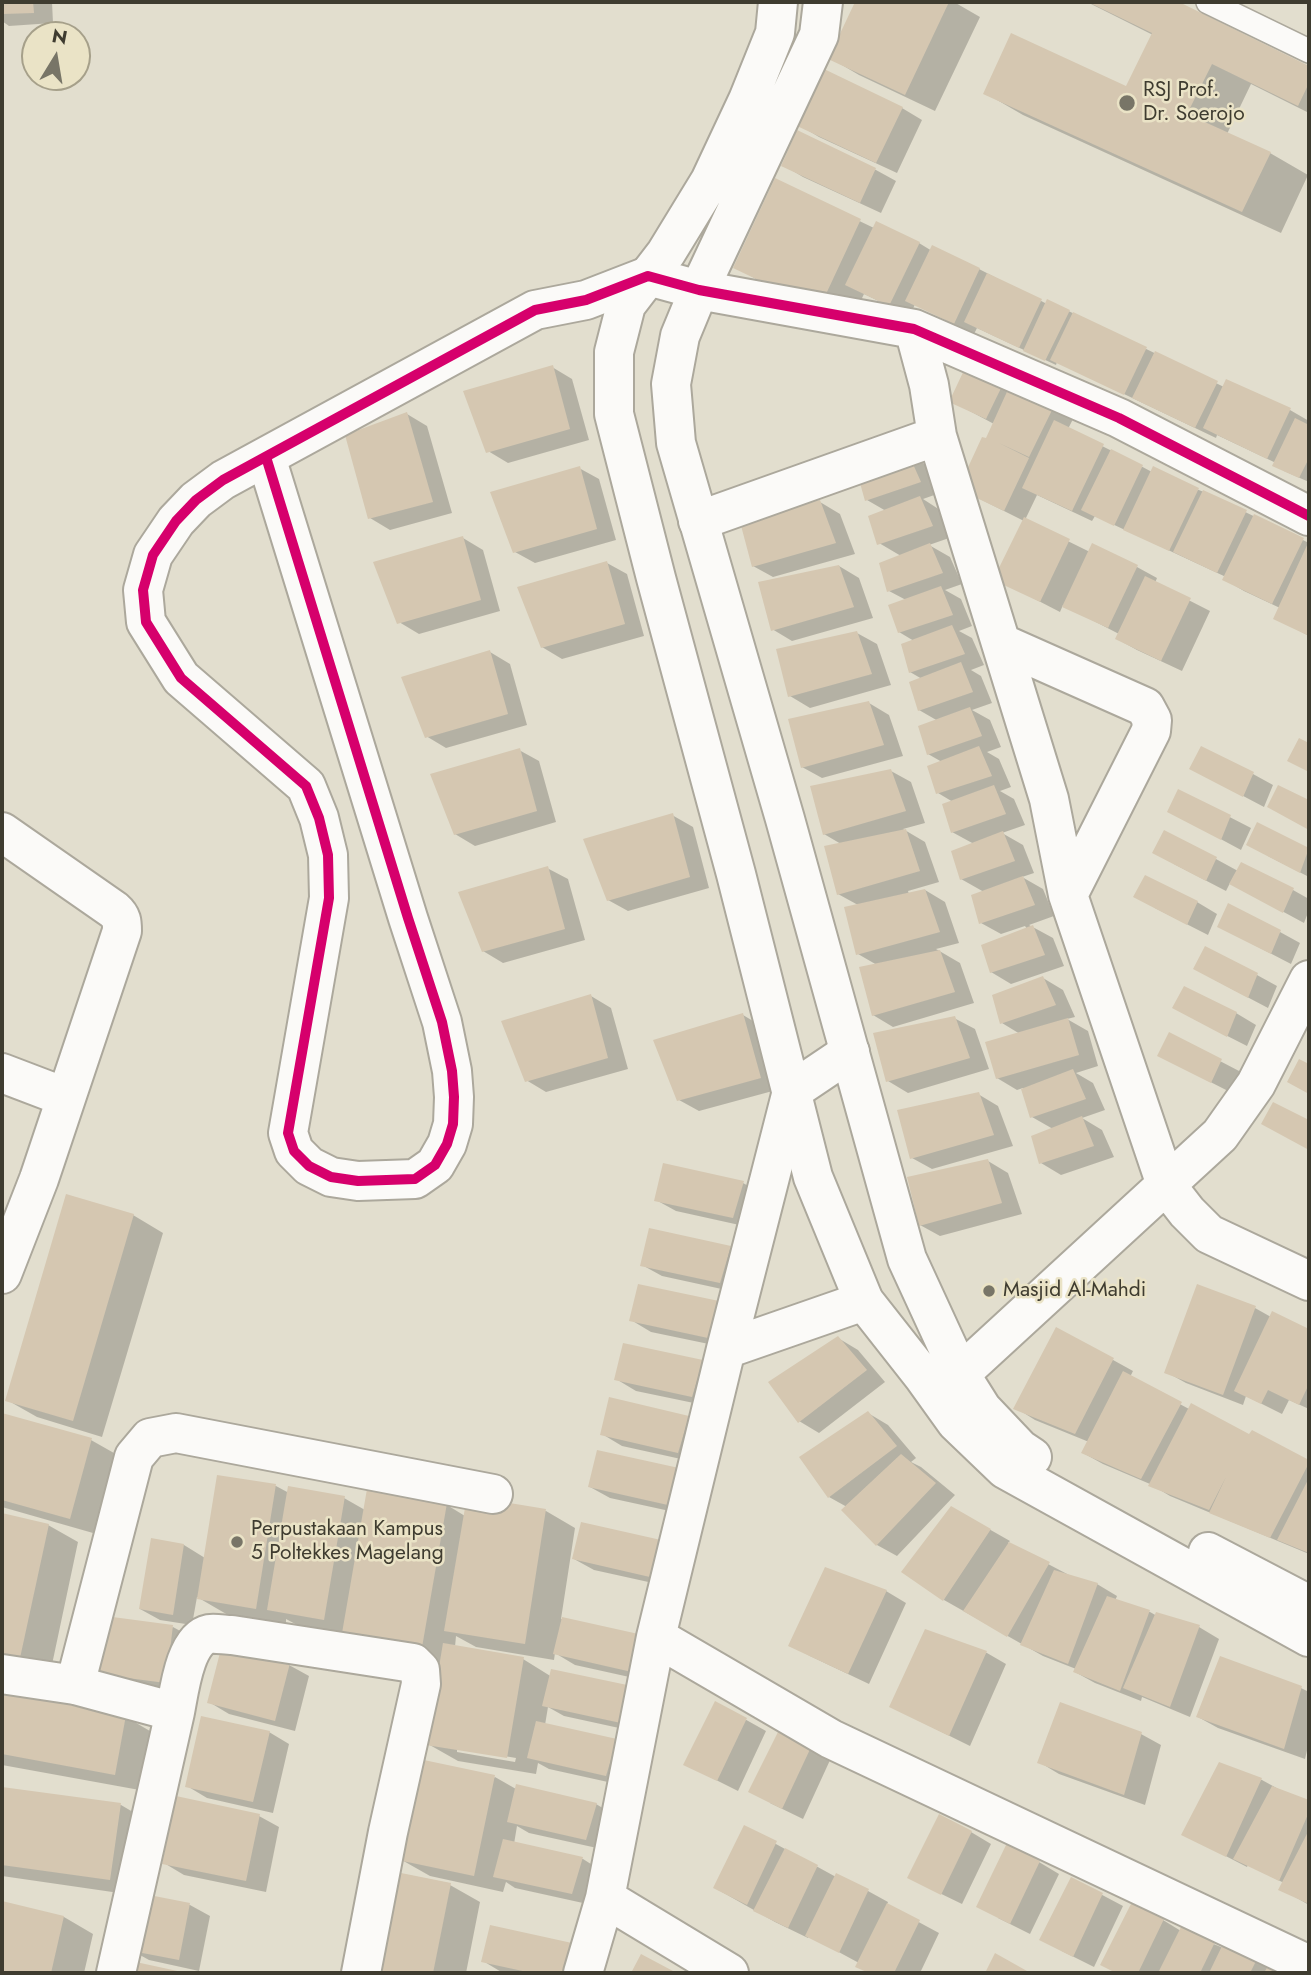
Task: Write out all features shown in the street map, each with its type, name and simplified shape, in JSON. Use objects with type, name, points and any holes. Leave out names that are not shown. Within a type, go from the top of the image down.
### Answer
[{"type":"street","points":[[778,2],[775,33],[748,100],[710,181],[672,243],[626,305],[614,352],[614,414],[813,1177],[863,1301],[956,1422],[1005,1469],[1309,1637]]},
{"type":"street","points":[[823,2],[819,35],[680,336],[671,384],[676,443],[785,819],[907,1259],[960,1374],[982,1409],[1020,1449],[1060,1476],[1309,1605]]},
{"type":"street","points":[[266,457],[442,1022],[452,1071],[453,1124],[447,1144],[435,1165],[415,1179],[358,1181],[331,1177],[309,1166],[294,1151],[288,1133],[328,898],[328,856],[306,786],[181,678],[146,622],[144,590],[153,555],[176,521],[195,500],[223,480],[535,310],[586,300],[648,276],[699,290],[914,329],[1119,418],[1309,516]]},
{"type":"street","points":[[914,329],[929,385],[937,436],[1049,799],[1068,895],[1167,1185],[1187,1212],[1209,1234],[1309,1281]]},
{"type":"street","points":[[698,521],[937,436]]},
{"type":"street","points":[[1002,643],[1145,707],[1152,720],[1152,731],[1068,895]]},
{"type":"street","points":[[2,832],[120,915],[122,922],[122,931],[39,1179],[2,1274]]},
{"type":"street","points":[[960,1374],[1220,1135],[1256,1084],[1309,980]]},
{"type":"street","points":[[583,1973],[605,1898],[656,1637],[792,1091],[850,1052]]},
{"type":"street","points":[[2,1073],[65,1097]]},
{"type":"street","points":[[726,1349],[863,1301]]},
{"type":"street","points":[[75,1685],[134,1457],[150,1438],[176,1433],[493,1494]]},
{"type":"street","points":[[116,1973],[188,1656],[198,1641],[208,1634],[232,1635],[412,1663],[420,1670],[421,1684],[388,1832],[361,1973]]},
{"type":"street","points":[[656,1637],[831,1739],[1309,1965]]},
{"type":"street","points":[[2,1674],[75,1685],[175,1712]]},
{"type":"street","points":[[605,1898],[729,1973]]},
{"type":"lane","points":[[1208,2],[1309,51]]},
{"type":"building","points":[[2,2],[33,2],[34,13],[2,14]]},
{"type":"building","points":[[855,2],[949,2],[905,95],[828,59]]},
{"type":"building","points":[[1088,2],[1179,2],[1309,66],[1309,83],[1298,106],[1212,64],[1187,114],[1271,152],[1242,212],[983,94],[1011,33],[1126,86],[1152,33]]},
{"type":"building","points":[[824,69],[903,107],[876,163],[797,126]]},
{"type":"building","points":[[797,130],[876,168],[860,203],[781,166]]},
{"type":"building","points":[[775,178],[861,219],[819,309],[733,268]]},
{"type":"building","points":[[876,221],[920,242],[889,306],[845,285]]},
{"type":"building","points":[[932,245],[980,268],[954,324],[905,301]]},
{"type":"building","points":[[987,273],[1042,299],[1019,348],[964,322]]},
{"type":"building","points":[[1047,299],[1070,310],[1045,361],[1023,351]]},
{"type":"building","points":[[1073,312],[1147,347],[1124,395],[1050,360]]},
{"type":"building","points":[[1155,351],[1218,381],[1195,428],[1132,398]]},
{"type":"building","points":[[553,365],[570,429],[486,453],[463,391]]},
{"type":"building","points":[[966,366],[1003,384],[986,419],[949,402]]},
{"type":"building","points":[[1226,379],[1291,408],[1267,459],[1203,428]]},
{"type":"building","points":[[1011,383],[1055,404],[1029,457],[999,443],[1029,458],[1004,511],[958,489],[982,437],[986,438]]},
{"type":"building","points":[[407,412],[433,502],[368,519],[345,435]]},
{"type":"building","points":[[1295,418],[1309,425],[1309,458],[1299,478],[1272,466]]},
{"type":"building","points":[[1054,420],[1104,444],[1072,511],[1022,488]]},
{"type":"building","points":[[1111,449],[1143,465],[1114,526],[1081,510]]},
{"type":"building","points":[[908,453],[921,482],[865,501],[857,472]]},
{"type":"building","points":[[580,466],[597,529],[513,553],[490,492]]},
{"type":"building","points":[[1153,466],[1199,488],[1169,551],[1123,530]]},
{"type":"building","points":[[1203,490],[1247,510],[1217,573],[1173,552]]},
{"type":"building","points":[[920,496],[933,526],[877,545],[868,516]]},
{"type":"building","points":[[820,500],[836,543],[752,567],[739,518]]},
{"type":"building","points":[[1254,514],[1304,538],[1272,604],[1222,580]]},
{"type":"building","points":[[1024,517],[1070,539],[1040,602],[993,580]]},
{"type":"building","points":[[463,536],[481,600],[397,624],[373,562]]},
{"type":"building","points":[[1309,541],[1309,636],[1273,619]]},
{"type":"building","points":[[930,543],[943,573],[887,592],[879,563]]},
{"type":"building","points":[[1092,543],[1138,565],[1108,628],[1062,607]]},
{"type":"building","points":[[607,561],[625,624],[541,648],[517,587]]},
{"type":"building","points":[[839,565],[854,607],[771,631],[758,582]]},
{"type":"building","points":[[1145,576],[1191,598],[1161,661],[1115,639]]},
{"type":"building","points":[[941,586],[953,615],[898,633],[888,605]]},
{"type":"building","points":[[952,625],[965,654],[909,673],[901,644]]},
{"type":"building","points":[[857,631],[872,674],[788,697],[776,649]]},
{"type":"building","points":[[490,650],[508,714],[425,738],[401,677]]},
{"type":"building","points":[[961,662],[973,692],[918,711],[909,682]]},
{"type":"building","points":[[869,701],[884,745],[801,768],[788,719]]},
{"type":"building","points":[[970,707],[982,736],[927,755],[918,726]]},
{"type":"building","points":[[1299,738],[1309,743],[1309,772],[1287,761]]},
{"type":"building","points":[[979,746],[992,776],[936,794],[927,766]]},
{"type":"building","points":[[1201,746],[1254,772],[1243,797],[1189,769]]},
{"type":"building","points":[[520,748],[537,811],[454,835],[430,774]]},
{"type":"building","points":[[891,769],[906,811],[823,835],[810,786]]},
{"type":"building","points":[[994,785],[1006,814],[951,833],[942,804]]},
{"type":"building","points":[[1278,785],[1309,800],[1309,830],[1267,807]]},
{"type":"building","points":[[1178,789],[1231,815],[1221,840],[1167,812]]},
{"type":"building","points":[[673,813],[690,877],[607,901],[583,839]]},
{"type":"building","points":[[1257,822],[1309,848],[1300,873],[1246,845]]},
{"type":"building","points":[[906,829],[920,871],[837,895],[824,846]]},
{"type":"building","points":[[1164,830],[1217,857],[1206,881],[1152,853]]},
{"type":"building","points":[[1003,831],[1015,861],[960,880],[951,851]]},
{"type":"building","points":[[1241,862],[1294,888],[1283,913],[1229,884]]},
{"type":"building","points":[[548,866],[565,929],[482,952],[458,892]]},
{"type":"building","points":[[1145,875],[1198,901],[1187,925],[1133,897]]},
{"type":"building","points":[[1023,876],[1035,905],[979,924],[971,895]]},
{"type":"building","points":[[925,889],[940,932],[856,955],[844,907]]},
{"type":"building","points":[[1228,903],[1281,930],[1271,954],[1217,927]]},
{"type":"building","points":[[1033,925],[1045,955],[990,973],[981,945]]},
{"type":"building","points":[[1205,946],[1258,973],[1248,998],[1193,969]]},
{"type":"building","points":[[940,950],[955,992],[872,1016],[859,967]]},
{"type":"building","points":[[1043,976],[1056,1005],[1000,1024],[992,995]]},
{"type":"building","points":[[1184,986],[1237,1012],[1227,1037],[1172,1008]]},
{"type":"building","points":[[591,994],[608,1058],[525,1082],[501,1021]]},
{"type":"building","points":[[743,1013],[761,1078],[677,1101],[653,1040]]},
{"type":"building","points":[[955,1016],[970,1058],[886,1082],[873,1033]]},
{"type":"building","points":[[1068,1018],[1079,1055],[996,1079],[985,1042]]},
{"type":"building","points":[[1169,1032],[1222,1059],[1211,1083],[1157,1056]]},
{"type":"building","points":[[1299,1059],[1309,1064],[1309,1094],[1287,1082]]},
{"type":"building","points":[[1073,1069],[1086,1099],[1030,1118],[1021,1089]]},
{"type":"building","points":[[979,1092],[994,1135],[910,1159],[897,1110]]},
{"type":"building","points":[[1273,1102],[1309,1120],[1309,1150],[1261,1124]]},
{"type":"building","points":[[1082,1116],[1094,1146],[1039,1164],[1031,1136]]},
{"type":"building","points":[[988,1159],[1002,1203],[919,1226],[907,1177]]},
{"type":"building","points":[[663,1163],[744,1181],[733,1218],[654,1201]]},
{"type":"building","points":[[66,1194],[134,1214],[73,1421],[5,1401]]},
{"type":"building","points":[[649,1228],[731,1246],[720,1283],[640,1266]]},
{"type":"building","points":[[638,1284],[719,1301],[708,1338],[629,1321]]},
{"type":"building","points":[[1197,1284],[1256,1306],[1223,1395],[1164,1373]]},
{"type":"building","points":[[1272,1311],[1309,1329],[1309,1384],[1299,1405],[1268,1390],[1261,1404],[1234,1391]]},
{"type":"building","points":[[1056,1327],[1114,1358],[1075,1434],[1013,1409]]},
{"type":"building","points":[[838,1336],[867,1370],[798,1423],[768,1382]]},
{"type":"building","points":[[623,1343],[703,1360],[692,1397],[614,1380]]},
{"type":"building","points":[[1123,1371],[1182,1402],[1141,1479],[1081,1453]]},
{"type":"building","points":[[609,1397],[689,1416],[678,1453],[600,1435]]},
{"type":"building","points":[[1191,1403],[1249,1434],[1252,1430],[1309,1460],[1270,1538],[1209,1513],[1226,1477],[1209,1510],[1148,1486]]},
{"type":"building","points":[[868,1411],[897,1446],[828,1498],[799,1457]]},
{"type":"building","points":[[2,1413],[92,1438],[70,1519],[2,1500]]},
{"type":"building","points":[[597,1450],[679,1468],[668,1505],[588,1487]]},
{"type":"building","points":[[901,1454],[936,1483],[876,1546],[841,1510]]},
{"type":"building","name":"Perpustakaan Kampus 5 Poltekkes Magelang","points":[[217,1475],[276,1484],[256,1609],[197,1599]]},
{"type":"building","points":[[1309,1478],[1309,1553],[1277,1540]]},
{"type":"building","points":[[288,1486],[345,1496],[324,1620],[267,1610]]},
{"type":"building","points":[[367,1489],[447,1503],[421,1653],[341,1639]]},
{"type":"building","points":[[467,1496],[546,1509],[525,1644],[444,1631]]},
{"type":"building","points":[[951,1506],[991,1529],[943,1601],[901,1572]]},
{"type":"building","points":[[2,1513],[49,1524],[20,1658],[2,1654]]},
{"type":"building","points":[[581,1522],[661,1540],[650,1577],[572,1559]]},
{"type":"building","points":[[151,1538],[184,1544],[173,1615],[139,1609]]},
{"type":"building","points":[[1009,1542],[1050,1562],[1007,1637],[963,1611]]},
{"type":"building","points":[[825,1567],[887,1590],[848,1674],[788,1646]]},
{"type":"building","points":[[1054,1570],[1098,1583],[1068,1664],[1020,1645]]},
{"type":"building","points":[[1107,1596],[1150,1610],[1120,1691],[1073,1672]]},
{"type":"building","points":[[1156,1612],[1200,1625],[1170,1707],[1123,1688]]},
{"type":"building","points":[[105,1616],[173,1625],[166,1683],[97,1674]]},
{"type":"building","points":[[562,1617],[643,1635],[632,1672],[553,1654]]},
{"type":"building","points":[[925,1629],[987,1651],[949,1736],[889,1707]]},
{"type":"building","points":[[443,1643],[524,1657],[507,1758],[426,1745]]},
{"type":"building","points":[[222,1645],[290,1663],[275,1721],[207,1703]]},
{"type":"building","points":[[1220,1656],[1302,1686],[1284,1749],[1196,1717]]},
{"type":"building","points":[[551,1669],[632,1686],[621,1723],[542,1706]]},
{"type":"building","points":[[2,1692],[126,1715],[115,1775],[2,1754]]},
{"type":"building","points":[[715,1701],[747,1718],[717,1781],[683,1765]]},
{"type":"building","points":[[1060,1702],[1142,1732],[1124,1795],[1037,1763]]},
{"type":"building","points":[[201,1716],[270,1731],[253,1802],[185,1787]]},
{"type":"building","points":[[536,1721],[617,1739],[606,1776],[527,1758]]},
{"type":"building","points":[[780,1728],[812,1745],[782,1809],[748,1792]]},
{"type":"building","points":[[419,1759],[495,1775],[474,1876],[398,1860]]},
{"type":"building","points":[[1219,1762],[1262,1778],[1226,1857],[1181,1835]]},
{"type":"building","points":[[516,1784],[597,1803],[586,1840],[507,1822]]},
{"type":"building","points":[[1272,1786],[1309,1800],[1309,1812],[1279,1881],[1233,1859]]},
{"type":"building","points":[[2,1787],[121,1803],[110,1880],[2,1865]]},
{"type":"building","points":[[176,1796],[260,1814],[246,1881],[162,1864]]},
{"type":"building","points":[[939,1814],[972,1831],[941,1895],[907,1878]]},
{"type":"building","points":[[744,1825],[777,1841],[747,1905],[713,1888]]},
{"type":"building","points":[[1309,1830],[1309,1904],[1278,1890]]},
{"type":"building","points":[[503,1839],[583,1857],[572,1894],[493,1877]]},
{"type":"building","points":[[1007,1843],[1040,1861],[1010,1924],[976,1907]]},
{"type":"building","points":[[785,1848],[818,1865],[788,1928],[753,1911]]},
{"type":"building","points":[[386,1870],[451,1883],[433,1973],[365,1973]]},
{"type":"building","points":[[836,1873],[869,1889],[839,1953],[805,1936]]},
{"type":"building","points":[[1071,1877],[1103,1893],[1073,1957],[1039,1940]]},
{"type":"building","points":[[139,1893],[190,1903],[179,1960],[127,1950]]},
{"type":"building","points":[[2,1901],[64,1916],[51,1973],[2,1973]]},
{"type":"building","points":[[1132,1902],[1164,1919],[1138,1973],[1116,1973],[1100,1965]]},
{"type":"building","points":[[887,1903],[920,1920],[894,1973],[869,1973],[855,1967]]},
{"type":"building","points":[[490,1925],[572,1943],[563,1973],[532,1973],[481,1962]]},
{"type":"building","points":[[1182,1925],[1215,1942],[1200,1973],[1158,1973]]},
{"type":"building","points":[[1224,1942],[1257,1959],[1250,1973],[1209,1973]]},
{"type":"building","points":[[995,1953],[1027,1971],[1026,1973],[985,1973]]},
{"type":"building","points":[[641,1954],[673,1971],[672,1973],[631,1973]]},
{"type":"building","points":[[122,1959],[182,1972],[182,1973],[119,1973]]},
{"type":"building","points":[[1272,1959],[1309,1973],[1264,1973]]},
{"type":"cycle path","points":[[266,457],[442,1022],[452,1071],[453,1124],[447,1144],[435,1165],[415,1179],[358,1181],[331,1177],[309,1166],[294,1151],[288,1133],[329,898],[328,855],[319,818],[306,786],[181,678],[146,622],[143,590],[153,555],[176,521],[196,500],[223,480],[535,310],[586,300],[648,276],[699,290],[914,329],[1119,418],[1309,516]]},
{"type":"place","name":"RSJ Prof. Dr. Soerojo","points":[[1127,103]]},
{"type":"place","name":"Masjid Al-Mahdi","points":[[989,1291]]},
{"type":"place","name":"Perpustakaan Kampus 5 Poltekkes Magelang","points":[[237,1542]]}]
